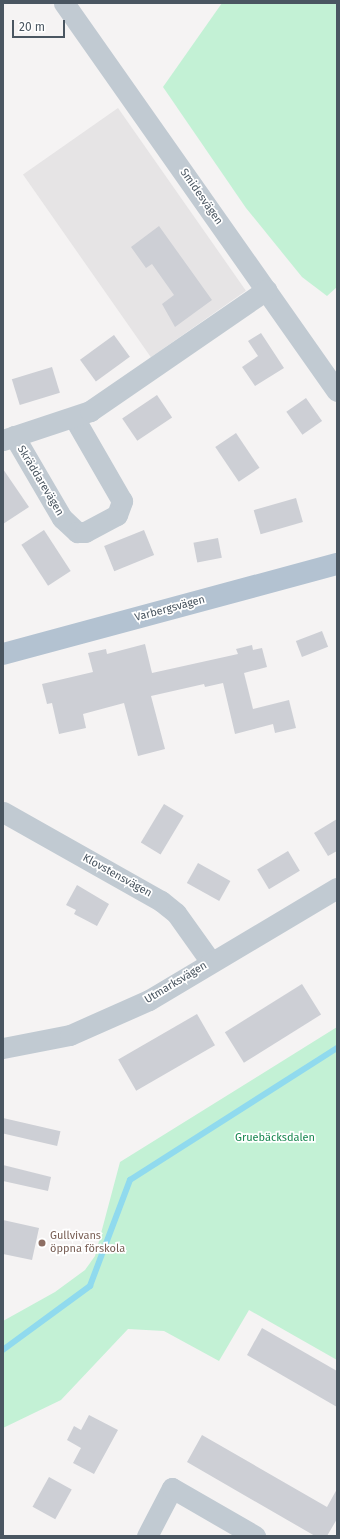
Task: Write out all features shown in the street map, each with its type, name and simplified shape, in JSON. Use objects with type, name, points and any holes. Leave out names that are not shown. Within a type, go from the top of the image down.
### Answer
[{"type":"main road","name":"Varbergsvägen","points":[[3,654],[337,564]]},
{"type":"street","name":"Smidesvägen","points":[[64,3],[337,392]]},
{"type":"street","name":"Skräddarevägen","points":[[74,418],[122,501],[117,516],[85,532],[77,532],[62,518],[8,438],[74,418],[109,399],[266,290]]},
{"type":"street","name":"Klovstensvägen","points":[[3,812],[161,901],[176,913],[211,962]]},
{"type":"street","name":"Utmarksvägen","points":[[3,1048],[70,1035],[149,1000],[337,888]]},
{"type":"street","points":[[147,1536],[172,1488],[255,1536]]},
{"type":"shaded area","points":[[118,108],[246,291],[151,357],[23,175]]},
{"type":"green space","points":[[222,3],[337,3],[337,287],[327,296],[302,277],[246,208],[163,87]]},
{"type":"green space","name":"Gruebäcksdalen","points":[[337,1027],[337,1360],[249,1310],[219,1361],[164,1331],[128,1329],[61,1400],[3,1428],[3,1321],[55,1292],[85,1270],[95,1256],[120,1162]]},
{"type":"building","points":[[159,226],[212,300],[175,327],[162,304],[174,295],[152,264],[146,268],[131,247]]},
{"type":"building","points":[[261,333],[284,368],[255,386],[242,367],[258,356],[248,341]]},
{"type":"building","points":[[114,335],[130,357],[96,382],[80,360]]},
{"type":"building","points":[[52,367],[60,393],[20,405],[12,379]]},
{"type":"building","points":[[157,395],[172,417],[137,441],[122,418]]},
{"type":"building","points":[[306,398],[322,421],[302,435],[286,412]]},
{"type":"building","points":[[236,433],[259,468],[239,482],[215,447]]},
{"type":"building","points":[[3,469],[29,507],[3,524]]},
{"type":"building","points":[[296,498],[303,522],[261,534],[254,510]]},
{"type":"building","points":[[44,530],[71,571],[48,586],[21,545]]},
{"type":"building","points":[[144,530],[154,555],[114,571],[104,546]]},
{"type":"building","points":[[218,538],[222,558],[197,562],[193,543]]},
{"type":"building","points":[[322,631],[328,647],[302,657],[296,641]]},
{"type":"building","points":[[145,644],[152,673],[238,654],[236,649],[252,645],[253,650],[262,648],[267,667],[244,673],[253,709],[289,700],[296,728],[275,733],[273,724],[235,734],[223,683],[205,687],[204,684],[151,696],[165,749],[138,756],[124,703],[83,714],[86,728],[59,734],[52,703],[47,704],[42,684],[93,672],[88,653],[106,649],[107,654]]},
{"type":"building","points":[[164,804],[184,816],[161,854],[141,843]]},
{"type":"building","points":[[337,819],[337,851],[328,856],[314,833]]},
{"type":"building","points":[[288,851],[300,871],[269,889],[257,870]]},
{"type":"building","points":[[198,863],[230,881],[219,901],[187,883]]},
{"type":"building","points":[[77,885],[109,904],[97,926],[74,914],[76,910],[66,905]]},
{"type":"building","points":[[302,984],[321,1015],[244,1063],[225,1032]]},
{"type":"building","points":[[197,1014],[215,1045],[136,1091],[118,1060]]},
{"type":"building","points":[[3,1118],[60,1131],[57,1146],[3,1133]]},
{"type":"building","points":[[3,1165],[51,1177],[48,1191],[3,1181]]},
{"type":"building","points":[[3,1220],[39,1228],[32,1260],[3,1254]]},
{"type":"building","points":[[262,1328],[337,1371],[337,1407],[247,1355]]},
{"type":"building","points":[[89,1415],[118,1430],[94,1474],[73,1463],[81,1448],[67,1440],[74,1426],[81,1430]]},
{"type":"building","points":[[202,1435],[327,1507],[337,1489],[337,1519],[327,1536],[315,1536],[187,1462]]},
{"type":"building","points":[[49,1477],[72,1490],[55,1519],[33,1507]]},
{"type":"waterway","points":[[3,1350],[90,1286],[130,1180],[337,1048]]},
{"type":"place","name":"Gullvivans öppna förskola","points":[[42,1243]]}]
